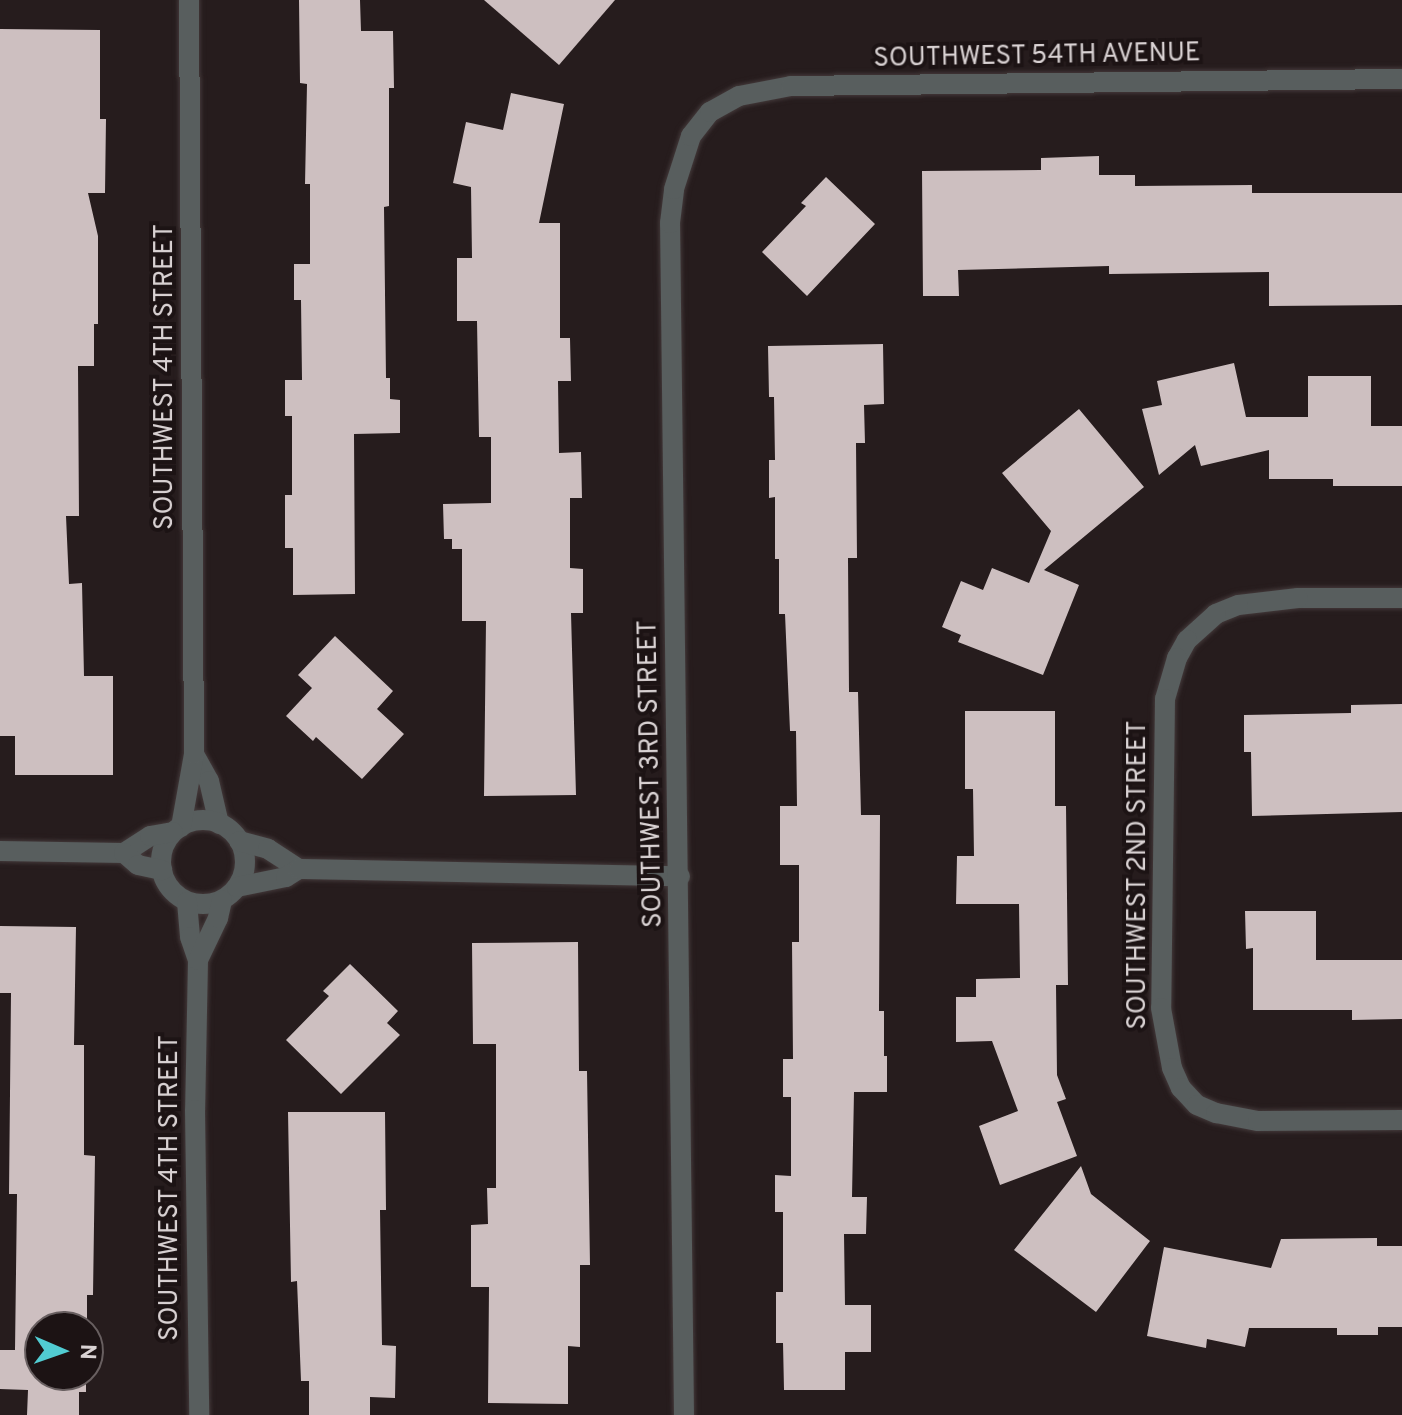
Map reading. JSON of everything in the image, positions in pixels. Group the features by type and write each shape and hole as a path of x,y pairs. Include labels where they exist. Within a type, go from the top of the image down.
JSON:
{"street":[{"name":"SOUTHWEST 4TH STREET","path":"162,870 165,843 177,830 194,754 189,0"},
{"name":"SOUTHWEST 54TH AVENUE","path":"691,136 710,112 739,96 791,86 1402,79"},
{"name":"SOUTHWEST 3RD STREET","path":"684,1415 670,223 680,162 691,136"},
{"name":"SOUTHWEST 2ND STREET","path":"1402,598 1282,599 1238,605 1216,614 1187,640 1173,669 1164,710 1161,1008 1172,1068 1181,1088 1197,1105 1216,1113 1258,1121 1402,1120"},
{"name":"SOUTHWEST 4TH STREET","path":"194,754 209,781 219,824"},
{"path":"0,851 124,853 150,836 177,830 198,820 219,824 239,841 268,849 299,869 680,876"},
{"name":"SOUTHWEST 4TH STREET","path":"198,960 245,861 239,841"},
{"path":"124,853 138,865 162,870 175,894 187,902 201,905 229,893 286,877 299,869"},
{"name":"SOUTHWEST 4TH STREET","path":"187,902 190,937 198,960 195,1110 199,1415"}],"building":[{"path":"299,0 360,0 361,31 393,31 394,88 389,88 389,206 384,207 386,378 390,378 390,399 400,400 400,433 354,434 355,594 293,595 293,548 285,548 285,495 292,495 292,416 285,416 285,380 302,380 301,300 294,300 294,264 310,264 310,184 305,184 307,84 300,83"},
{"path":"484,0 615,0 559,65"},
{"path":"0,29 100,30 100,119 106,119 105,193 88,193 98,236 98,324 94,324 94,366 78,366 79,516 66,516 69,584 82,583 84,676 113,676 113,775 15,775 15,736 0,736"},
{"path":"511,93 564,104 539,223 560,223 560,338 570,338 571,381 558,381 559,453 581,452 582,498 570,498 570,568 583,569 583,613 571,613 576,795 484,796 486,621 462,621 462,549 452,549 452,539 444,539 443,504 491,503 491,437 479,437 477,321 457,321 457,258 472,258 471,187 453,183 466,122 503,130"},
{"path":"1099,156 1099,175 1135,175 1135,186 1252,185 1252,193 1402,193 1402,305 1269,306 1269,272 1109,274 1109,266 958,270 959,296 923,296 922,171 1041,170 1041,158"},
{"path":"826,177 875,224 807,296 762,252 806,206 801,203"},
{"path":"883,344 884,404 864,405 865,443 856,443 857,558 848,558 849,692 858,692 861,815 880,815 879,1011 884,1011 887,1092 854,1092 852,1197 867,1197 866,1234 844,1234 845,1305 871,1305 871,1352 845,1352 845,1390 784,1390 783,1343 776,1343 776,1292 783,1292 783,1212 775,1212 775,1175 791,1176 791,1097 783,1097 783,1059 793,1059 792,942 799,942 799,865 780,865 780,806 797,806 796,731 790,731 785,614 779,614 775,497 769,498 769,460 775,460 774,397 769,397 768,346"},
{"path":"1234,363 1246,417 1308,417 1308,376 1371,376 1371,426 1402,426 1402,486 1333,486 1333,479 1269,479 1269,450 1201,466 1195,445 1159,475 1142,409 1162,405 1157,381"},
{"path":"1079,409 1144,487 1044,570 1079,585 1043,675 958,642 961,635 942,627 961,581 983,590 992,568 1029,583 1051,531 1002,473"},
{"path":"335,636 393,691 377,709 404,734 362,779 316,737 313,741 286,716 312,688 298,675"},
{"path":"1402,704 1402,812 1252,816 1251,752 1244,752 1244,715 1351,713 1351,705"},
{"path":"965,711 1055,711 1055,806 1066,806 1068,985 1056,985 1057,1075 1066,1099 1057,1102 1077,1156 1000,1185 979,1126 1018,1111 992,1041 956,1042 956,997 976,997 976,979 1020,978 1019,904 956,904 957,856 974,856 973,789 965,789"},
{"path":"1245,911 1316,911 1316,960 1402,960 1402,1019 1352,1020 1352,1010 1253,1010 1253,948 1246,949"},
{"path":"0,926 76,927 74,1045 84,1045 84,1155 95,1156 93,1295 87,1295 87,1311 24,1311 24,1390 0,1389 0,1350 15,1350 17,1194 9,1194 11,993 0,993"},
{"path":"578,942 579,1071 587,1071 590,1265 580,1265 580,1347 568,1346 568,1404 488,1403 489,1287 471,1287 471,1225 488,1224 487,1188 496,1188 496,1044 473,1044 472,943"},
{"path":"350,964 398,1011 387,1023 400,1035 341,1094 286,1040 329,996 323,991"},
{"path":"288,1112 385,1112 386,1210 380,1210 382,1345 396,1346 395,1398 370,1397 370,1415 309,1415 309,1381 301,1381 297,1281 291,1282"},
{"path":"1081,1166 1091,1194 1150,1241 1096,1312 1014,1250"},
{"path":"1377,1238 1377,1246 1402,1246 1402,1327 1378,1327 1378,1335 1337,1335 1337,1328 1249,1328 1245,1347 1207,1339 1206,1348 1147,1336 1164,1247 1271,1268 1281,1239"},
{"path":"28,1391 86,1391 79,1392 79,1415 27,1415"}]}
